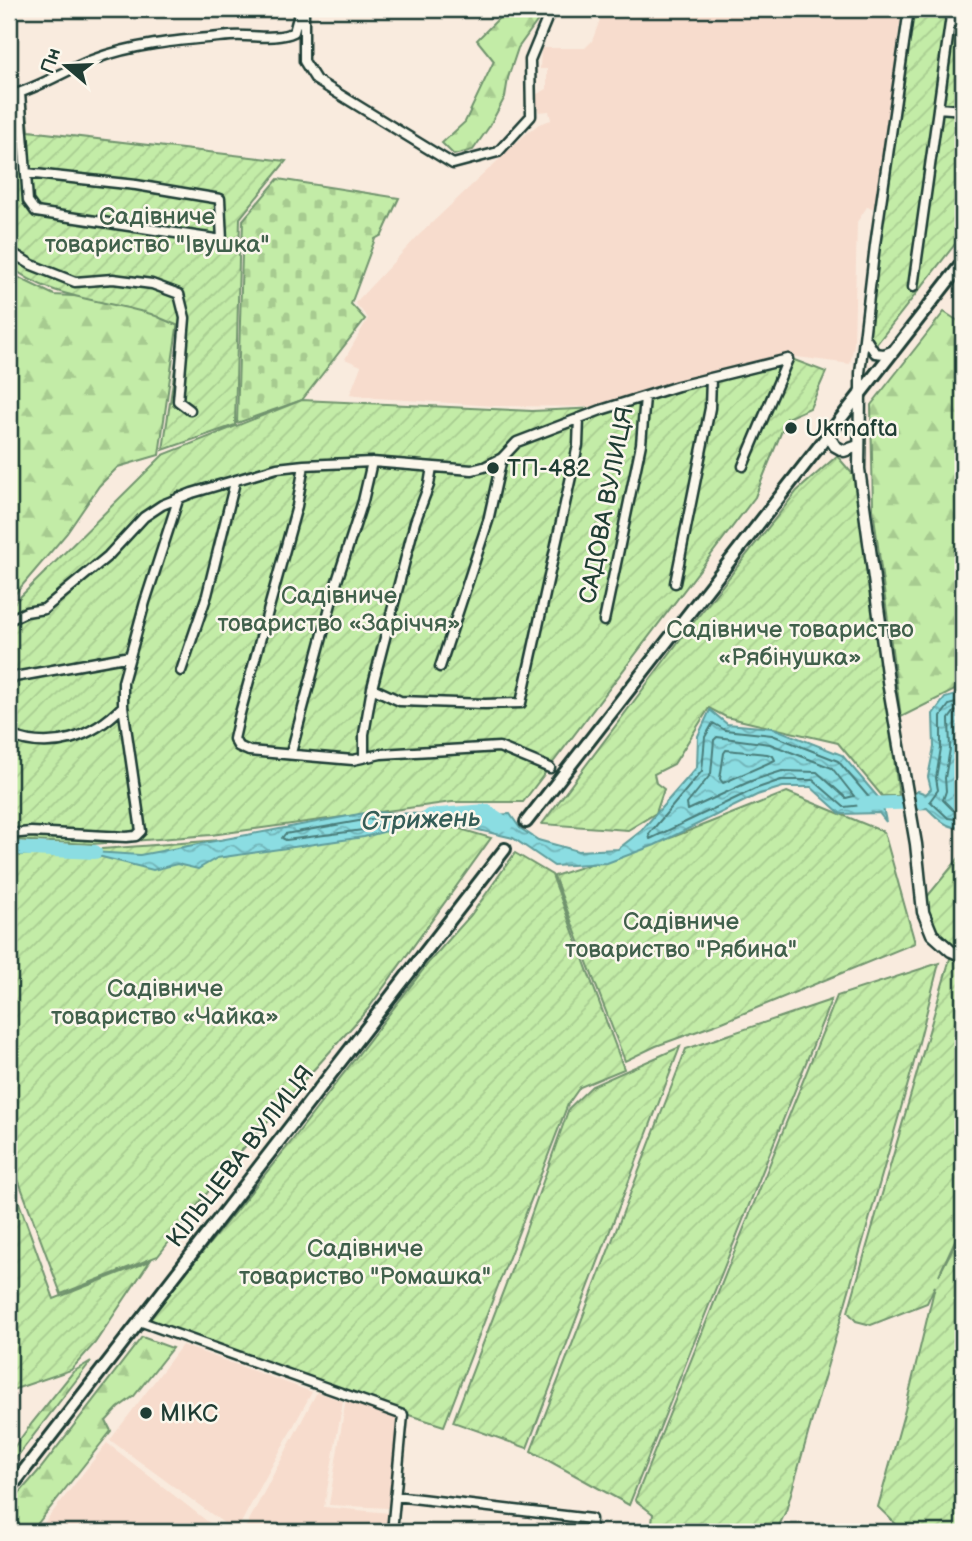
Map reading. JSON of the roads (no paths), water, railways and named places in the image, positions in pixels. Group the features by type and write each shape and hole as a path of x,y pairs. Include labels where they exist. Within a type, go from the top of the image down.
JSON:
{"main road":[{"path":"526,821 963,262"},
{"name":"КІЛЬЦЕВА ВУЛИЦЯ","path":"9,1490 505,849"}],"street":[{"path":"302,9 304,61 316,80 453,164 498,152 531,116 530,60 551,9"},
{"path":"9,96 93,59 137,46 240,35 286,36 293,32 302,9"},
{"path":"909,9 864,335 860,373 859,468 923,912 932,934 951,951 963,956"},
{"path":"913,287 952,9"},
{"path":"20,93 28,201 36,212 222,240 220,199 26,173"},
{"path":"938,108 963,110"},
{"path":"9,251 32,265 75,282 113,279 152,284 179,294 185,318 177,401 190,410"},
{"path":"864,335 872,351 879,354 893,351 898,345"},
{"path":"9,620 26,612 44,609 54,602 108,556 144,517 178,497 277,468 304,465 372,462 472,470 502,458 517,442 579,418 678,386 788,359 743,466"},
{"path":"675,583 710,408 711,378"},
{"name":"САДОВА ВУЛИЦЯ","path":"604,621 641,443 645,397"},
{"path":"372,688 400,701 521,703 574,467 579,418"},
{"path":"828,435 835,446 844,451 859,468"},
{"path":"844,451 858,446"},
{"path":"440,667 488,521 502,458"},
{"path":"291,753 372,462"},
{"path":"304,465 297,506 239,717 234,739 238,746 248,751 268,754 291,753 353,760 499,747 550,768"},
{"path":"364,757 365,726 372,688 432,467"},
{"path":"181,671 207,595 235,482"},
{"path":"9,834 31,832 126,837 136,836 141,831 123,706 123,682 178,497"},
{"path":"9,678 130,656"},
{"path":"9,735 22,740 67,742 110,720 123,706"},
{"path":"139,1321 402,1415 392,1532"},
{"path":"396,1496 591,1519 590,1532"}],"water":[{"path":"963,693 963,827 952,827 927,808 915,809 913,795 918,791 926,794 931,789 928,777 934,747 933,714 945,698"},
{"path":"710,710 727,724 773,728 842,755 882,802 886,822 879,813 841,814 811,787 783,787 757,795 655,845 607,863 554,866 513,838 457,825 406,826 364,837 217,858 198,869 177,864 153,870 78,851 140,855 370,812 471,816 510,814 520,828 538,840 578,851 618,849 641,831 697,767 698,736"}],"waterway":[{"name":"Стрижень","path":"864,804 921,802"},
{"name":"Стрижень","path":"429,816 486,811 506,824"},
{"name":"Стрижень","path":"9,848 95,852"}],"place":[{"name":"Ukrnafta","path":"791,428"},
{"name":"ТП-482","path":"493,468"},
{"name":"МІКС","path":"146,1413"}],"park label":[{"name":"Садівниче товариство \"Івушка\"","path":"157,230"},
{"name":"Садівниче товариство «Заріччя»","path":"339,609"},
{"name":"Садівниче товариство «Рябінушка»","path":"790,643"},
{"name":"Садівниче товариство \"Рябина\"","path":"681,935"},
{"name":"Садівниче товариство «Чайка»","path":"165,1002"},
{"name":"Садівниче товариство \"Ромашка\"","path":"365,1262"}]}
